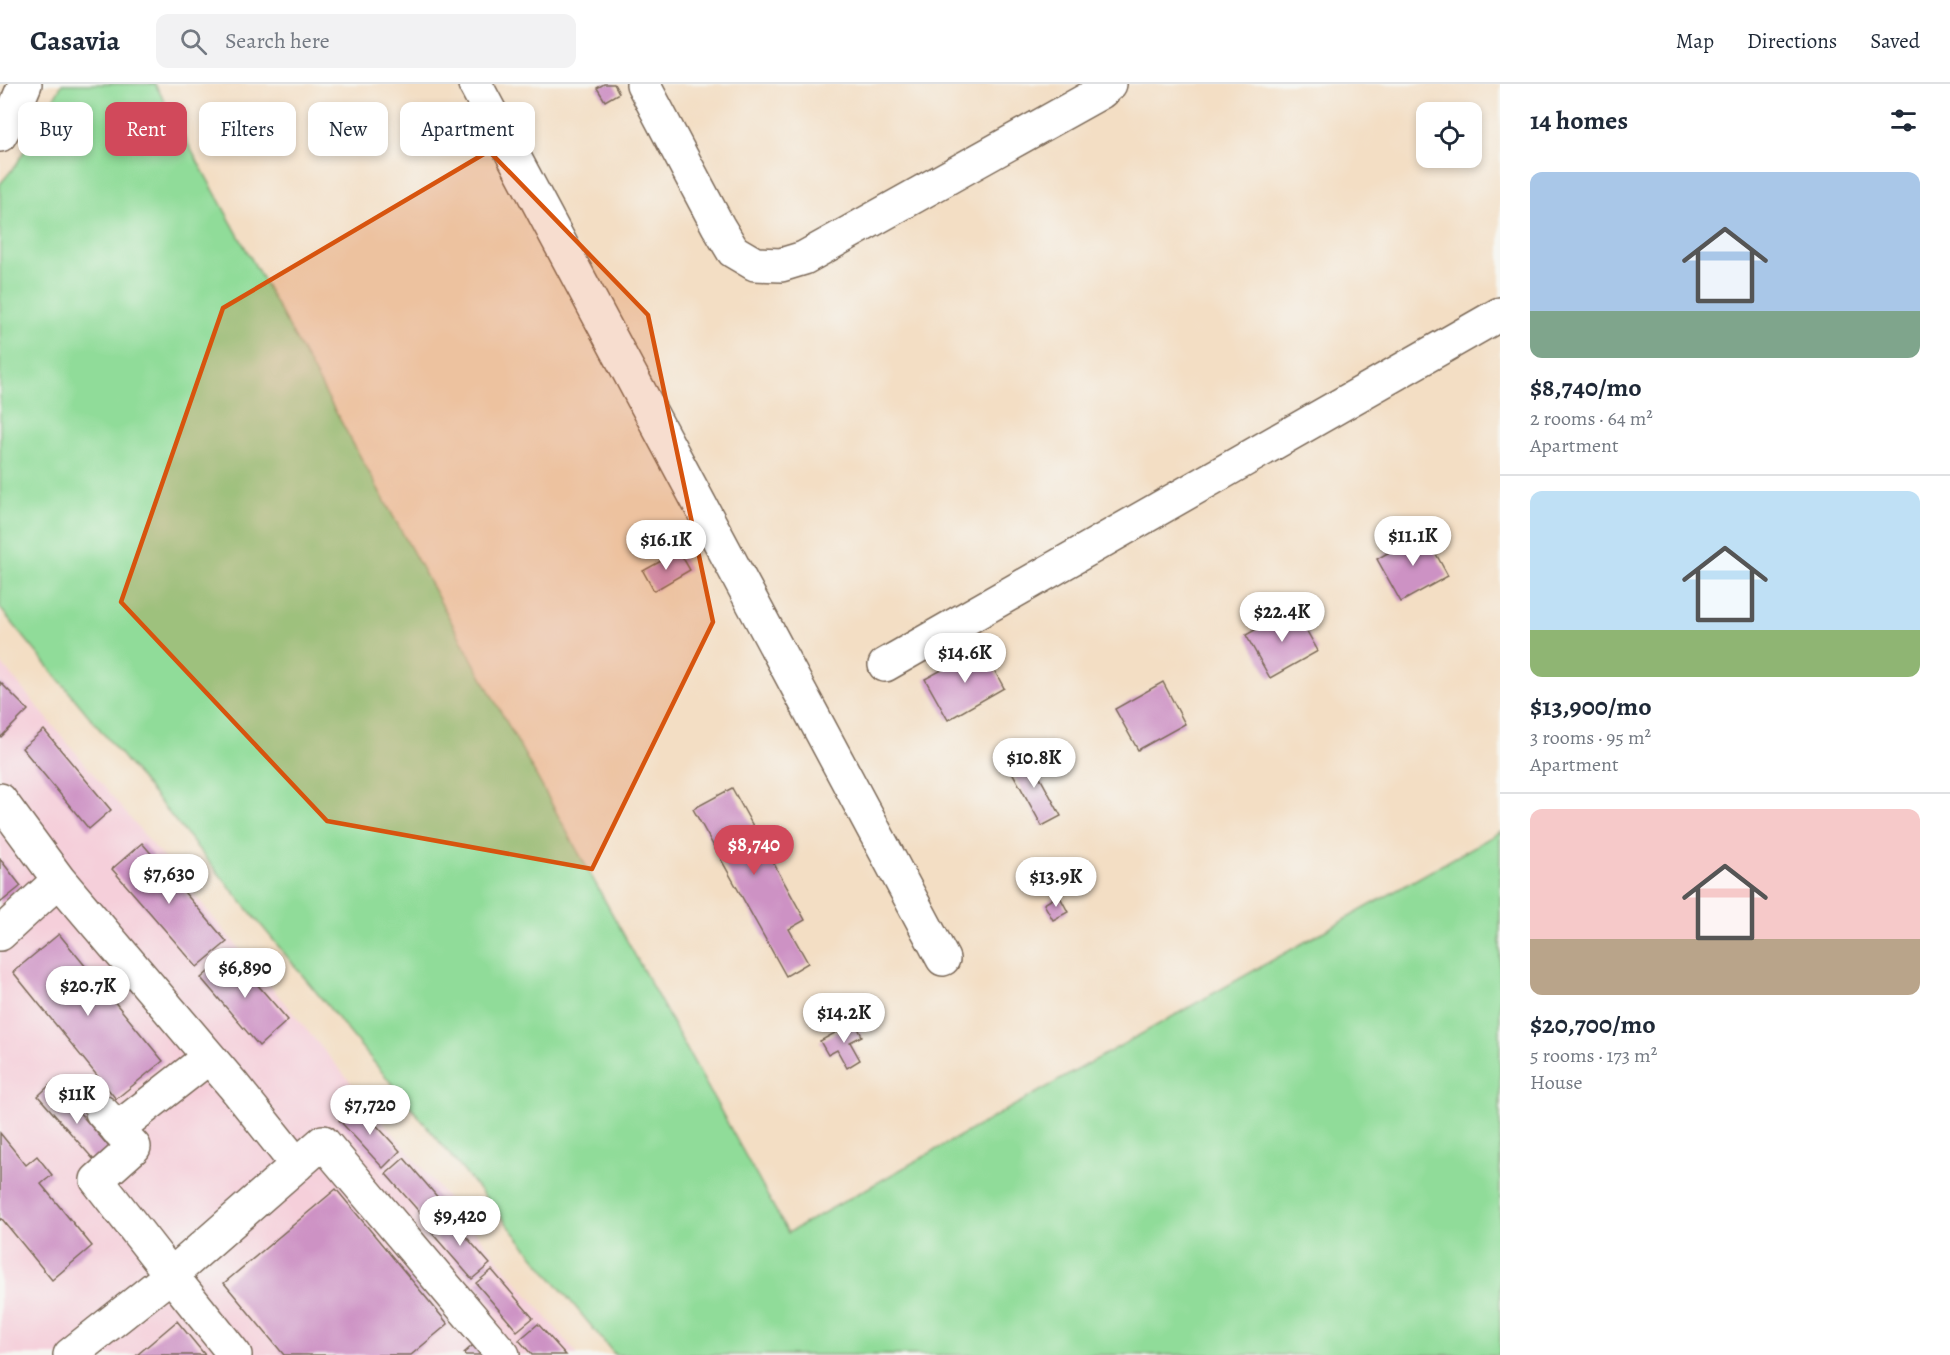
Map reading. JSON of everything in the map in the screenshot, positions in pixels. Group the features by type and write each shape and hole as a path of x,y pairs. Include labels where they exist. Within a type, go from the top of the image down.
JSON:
{"street":[{"path":"0,135 25,84"},
{"path":"475,84 943,959"},
{"path":"643,84 733,251 755,264 781,266 804,258 1091,98 1110,84"},
{"path":"885,665 1500,314"},
{"path":"0,800 59,880 297,1165"},
{"path":"9,918 59,880"},
{"path":"209,1057 109,1121 134,1147 97,1180 235,1355"},
{"path":"70,1355 171,1275 323,1142 503,1355"}],"highlighted area":[{"path":"489,151 648,315 713,622 592,869 327,821 121,602 223,308"}],"shaded area":[{"path":"0,662 578,1355 0,1355"}],"green space":[{"path":"62,84 155,84 165,102 105,102 105,156 187,156 187,142 788,1233 1500,832 1500,1355 615,1355 0,608 0,184 21,156 93,156 93,102 52,102"}],"building":[{"path":"604,84 614,84 619,93 605,101 597,88"},
{"path":"1424,532 1448,576 1401,602 1377,559"},
{"path":"679,551 690,570 654,591 643,571"},
{"path":"1294,608 1318,651 1270,678 1246,635"},
{"path":"982,648 1004,688 948,720 925,679"},
{"path":"0,682 28,710 1,737 0,736"},
{"path":"1163,682 1185,724 1138,750 1115,709"},
{"path":"44,730 111,810 89,829 22,748"},
{"path":"1026,752 1061,816 1042,826 1007,763"},
{"path":"732,788 805,920 789,929 808,963 786,976 693,809"},
{"path":"142,843 227,942 197,967 112,869"},
{"path":"0,859 21,886 0,903"},
{"path":"1059,895 1068,912 1053,920 1044,904"},
{"path":"59,934 163,1061 116,1099 13,972"},
{"path":"230,953 288,1020 259,1046 201,978"},
{"path":"855,1022 862,1036 850,1042 860,1060 847,1068 837,1050 828,1055 820,1041"},
{"path":"53,1082 116,1155 101,1168 38,1096"},
{"path":"356,1103 400,1151 383,1168 339,1120"},
{"path":"0,1133 26,1165 37,1156 52,1175 41,1184 92,1246 52,1280 2,1219 0,1220"},
{"path":"404,1158 446,1207 429,1223 386,1174"},
{"path":"336,1189 448,1324 411,1355 284,1355 224,1283"},
{"path":"447,1215 490,1264 472,1279 430,1231"},
{"path":"492,1270 533,1318 517,1331 476,1283"},
{"path":"177,1321 205,1355 137,1355"},
{"path":"538,1324 566,1355 532,1355 519,1340"},
{"path":"479,1340 492,1355 465,1355 464,1353"}]}
